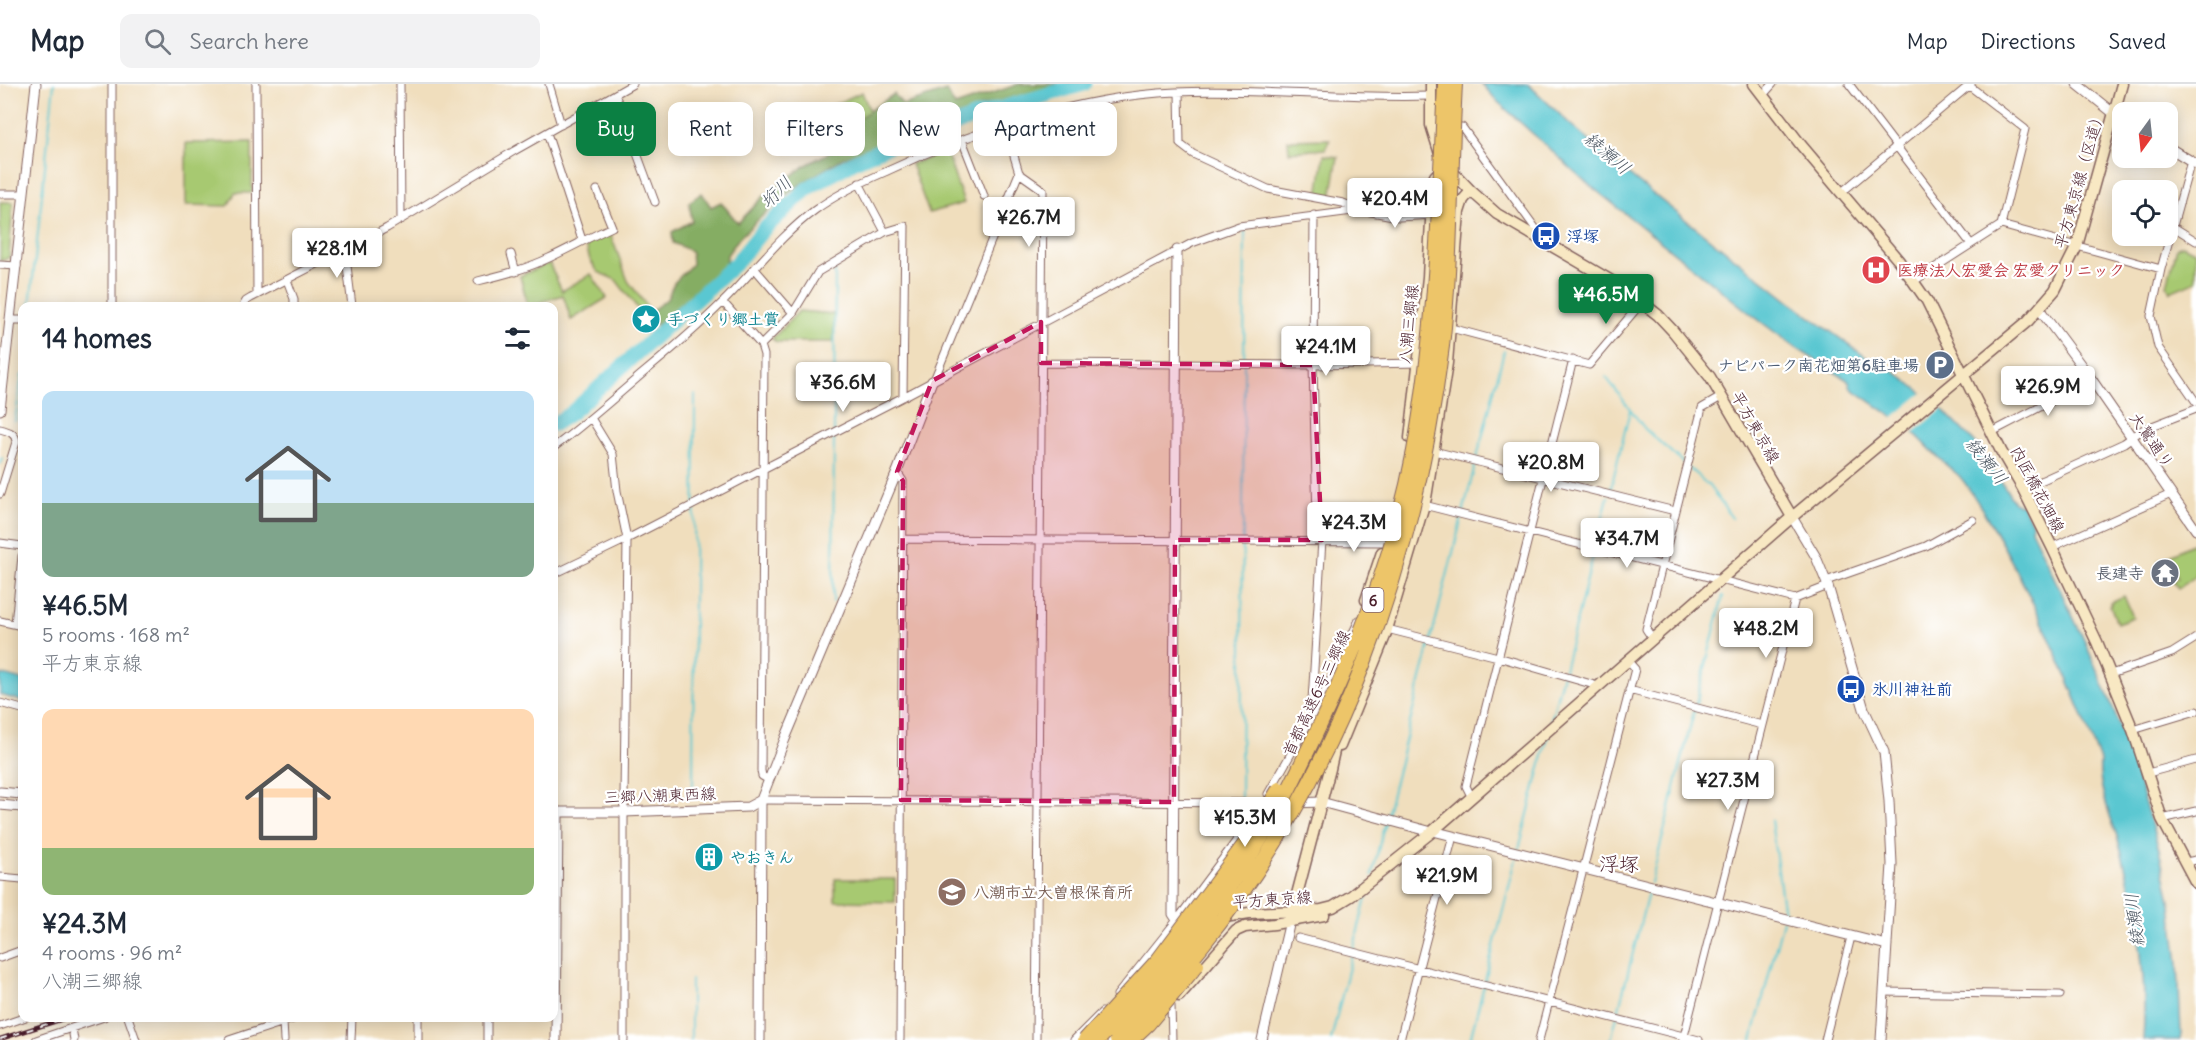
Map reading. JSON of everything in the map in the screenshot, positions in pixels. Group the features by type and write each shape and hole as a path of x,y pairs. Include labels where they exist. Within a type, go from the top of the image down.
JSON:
{"highway":[{"name":"首都高速6号三郷線","path":"1100,1035 1164,969 1244,864 1286,795 1349,666 1364,627 1396,528 1420,416 1429,351 1437,256 1445,84"},
{"name":"首都高速6号三郷線","path":"1117,1040 1176,977 1231,907 1280,834 1323,756 1375,634 1400,560 1425,455 1442,344 1449,243 1455,84"},
{"path":"1085,1040 1158,960 1250,837 1308,740 1332,688 1349,666"},
{"path":"1131,1040 1148,1024 1180,986 1269,866 1292,828 1323,756"}],"main road":[{"name":"内匠橋花畑線","path":"1754,84 1801,145 1914,281 1927,301 2052,547 2111,674 2133,730 2162,819 2191,861 2196,883"},
{"name":"平方東京線（区道）","path":"2120,102 2122,84"},
{"name":"平方東京線","path":"1430,90 1431,125 1438,151 1446,165 1470,191 1497,214 1622,287 1673,331 1696,357 1792,517"},
{"name":"平方東京線（区道）","path":"2040,310 2061,280 2077,246 2112,135"},
{"name":"八潮三郷線","path":"1292,916 1330,769 1360,618 1385,542 1409,446 1420,363 1434,179 1446,165"},
{"path":"1446,165 1456,254"},
{"name":"八潮三郷線","path":"1330,769 1387,628 1424,505 1434,452 1451,328 1460,206 1470,191"},
{"path":"1428,277 1455,280"},
{"name":"平方東京線","path":"1138,1040 1171,1006 1236,931 1292,916 1335,912 1353,903 1386,870 1792,517 2040,310"},
{"name":"平方東京線","path":"1090,1040 1100,1035 1188,932 1209,920 1249,913 1292,916"}],"street":[{"path":"0,410 36,84"},
{"path":"112,84 112,302"},
{"path":"256,84 257,295"},
{"path":"400,84 401,220"},
{"path":"549,84 561,125"},
{"path":"245,302 401,220 633,84"},
{"path":"1762,95 1773,84"},
{"path":"1849,84 1971,244"},
{"path":"2077,84 2112,111"},
{"path":"1842,192 1969,85 2025,129 2001,225 1914,281"},
{"path":"1090,102 1124,96 1179,92 1235,91 1375,97 1430,90"},
{"path":"1179,92 1180,144 1193,154 1268,189 1399,217 1432,215"},
{"path":"615,94 655,202"},
{"path":"1431,125 1462,127 1536,229 1534,236"},
{"path":"547,133 582,240"},
{"path":"558,444 671,350 723,302 812,212 859,183 973,136"},
{"path":"962,140 984,196"},
{"path":"2178,153 2194,162 2178,209"},
{"path":"1014,156 1019,172 1043,190 1036,1040"},
{"path":"760,1040 761,800 1019,172"},
{"path":"859,183 885,232"},
{"path":"478,281 516,272 612,228 597,190"},
{"path":"0,194 24,194"},
{"path":"558,572 903,397 1177,250 1239,226 1360,210"},
{"path":"1314,215 1313,365 1317,519 1322,540 1312,701 1317,708"},
{"path":"2001,225 2161,269"},
{"path":"761,345 793,313 818,272 885,232 905,226 903,397"},
{"path":"2178,230 2196,241"},
{"path":"2167,246 2151,316 2155,337 2166,360 2196,402"},
{"path":"345,250 352,302"},
{"path":"1177,250 1173,914 1177,920"},
{"path":"511,254 516,272"},
{"path":"0,266 17,266"},
{"path":"755,269 793,313"},
{"path":"287,280 294,302"},
{"path":"723,302 761,345 764,355 761,771 762,776 769,780"},
{"path":"1451,328 1589,365 1642,302"},
{"name":"大鷲通り","path":"2040,310 2092,380 2196,530"},
{"path":"11,320 18,320"},
{"path":"1471,796 1466,786 1573,360"},
{"path":"1041,363 1313,365 1420,363"},
{"path":"1992,432 2092,380"},
{"path":"1652,638 1646,629 1702,408 1721,397"},
{"path":"2023,489 2124,443 2142,430 2196,409"},
{"path":"591,418 613,454 617,491 627,539 624,1040"},
{"path":"0,429 12,433 18,431"},
{"path":"0,494 16,442 12,433"},
{"path":"1409,446 1675,511"},
{"path":"897,472 903,481 900,1040"},
{"path":"2052,547 2171,494"},
{"path":"1424,505 1794,599 1827,583 1926,546 1973,520"},
{"path":"1792,517 1816,557 1827,583 1864,709 1880,741 1886,765 1892,864 1881,1040"},
{"path":"903,538 1385,542"},
{"path":"0,543 18,545"},
{"path":"1683,1038 1794,599"},
{"path":"1074,1040 1121,991 1248,826 1317,708 1360,618"},
{"path":"0,621 18,625"},
{"path":"1387,628 1598,686"},
{"path":"2111,674 2172,653 2196,638"},
{"path":"1539,1040 1635,669 1627,660"},
{"path":"1629,690 1762,725"},
{"path":"0,703 18,708"},
{"path":"2133,730 2196,711"},
{"path":"2148,773 2196,760"},
{"path":"0,792 18,794"},
{"path":"761,800 1321,802 1887,945"},
{"name":"三郷八潮東西線","path":"558,813 748,807 761,800"},
{"path":"0,805 18,807"},
{"path":"2162,819 2196,812"},
{"path":"1400,1040 1453,836"},
{"path":"0,877 18,879"},
{"path":"1263,1040 1292,916"},
{"path":"1825,1040 1851,937"},
{"path":"1298,938 1683,1038 1699,1040"},
{"path":"0,958 18,951"},
{"path":"1884,992 2060,995"},
{"path":"1171,1006 1172,1040"},
{"path":"0,1026 18,1020"},
{"path":"36,1040 89,1022"},
{"path":"130,1022 136,1040"},
{"path":"229,1040 283,1022 284,1040"},
{"path":"351,1040 352,1022"},
{"path":"418,1022 418,1040"},
{"path":"487,1022 487,1040"},
{"path":"556,1022 556,1040"},
{"path":"1092,1022 1100,1035"},
{"path":"72,1028 74,1040"}],"highlighted area":[{"path":"1041,322 1041,363 1313,365 1322,540 1175,540 1174,802 901,800 903,481 897,472 932,381"}],"green space":[{"path":"1019,84 1071,84 1003,102 973,102 973,112 961,118 961,104"},
{"path":"946,91 953,102 912,102"},
{"path":"862,92 877,130 877,136 865,141 865,102 840,102"},
{"path":"894,94 901,102 882,102"},
{"path":"877,106 877,147 865,151 865,114"},
{"path":"1330,139 1325,149 1289,152 1288,140"},
{"path":"252,142 252,193 235,193 228,206 186,205 186,143"},
{"path":"1324,155 1338,157 1331,198 1318,196"},
{"path":"823,156 849,156 793,189 773,206 739,238 727,255 726,264 656,326 651,311 667,299 674,283 692,264 691,251 673,243 672,232 692,221 689,202 702,193 711,207 721,202 738,223 764,196 806,165"},
{"path":"934,156 947,156 964,203 929,213 911,164"},
{"path":"0,202 13,202 9,258 0,261"},
{"path":"608,232 628,281 649,309 642,314 616,280 598,272 590,260 587,241"},
{"path":"2183,245 2196,252 2196,281 2170,292 2167,285 2177,247"},
{"path":"549,263 562,291 591,274 607,298 571,320 563,295 541,302 527,302 520,276"},
{"path":"799,311 834,314 834,342 777,342 772,339"},
{"path":"2192,544 2196,549 2196,576 2178,588 2172,580 2178,578 2171,562 2160,566 2158,561"},
{"path":"2124,596 2133,617 2117,623 2110,605 2111,602"},
{"path":"835,879 895,879 895,902 835,901"}],"water":[{"path":"1482,84 1528,84 1634,179 1790,302 1877,365 1885,364 1939,406 1980,448 1978,450 2013,501 2018,505 2022,504 2032,523 2031,529 2085,642 2111,703 2159,849 2171,905 2178,964 2180,1040 2143,1040 2143,969 2137,922 2122,854 2101,784 2100,761 2077,701 2037,612 2008,554 1975,498 1956,473 1914,433 1851,388 1849,381 1796,348 1752,315 1587,183 1498,102"},
{"path":"0,674 18,679 18,700 0,695"}],"pier":[{"path":"1925,391 1945,407 1911,435 1891,419"}],"waterway":[{"path":"30,302 54,84"},
{"name":"垳川","path":"558,421 571,413 737,262 763,230 808,188 855,161 895,143 941,131 978,115 1084,84"},
{"path":"1241,798 1245,230"},
{"path":"833,602 835,264"},
{"path":"1386,817 1504,351"},
{"path":"1606,377 1645,429 1709,486 1732,518"},
{"path":"693,796 695,395"},
{"path":"15,421 18,401"},
{"path":"1610,492 1630,410"},
{"path":"0,464 2,458"},
{"path":"1551,721 1608,497"},
{"path":"1651,883 1723,596"},
{"path":"1519,849 1548,736"},
{"path":"1771,820 1784,915"},
{"path":"1372,875 1385,822"},
{"path":"1470,1040 1517,855"},
{"path":"1331,1040 1369,886"},
{"path":"1611,1040 1649,889"},
{"path":"1752,1040 1783,920"},
{"path":"691,980 691,1040"}],"railway":[{"path":"0,1039 53,1022"}],"place":[{"name":"浮塚","path":"1546,236"},
{"name":"医療法人宏愛会 宏愛クリニック","path":"1876,270"},
{"name":"手づくり郷土賞","path":"646,319"},
{"name":"ナビパーク南花畑第6駐車場","path":"1940,365"},
{"name":"長建寺","path":"2165,573"},
{"name":"氷川神社前","path":"1851,689"},
{"name":"やおきん","path":"709,857"},
{"name":"八潮市立大曽根保育所","path":"952,892"}],"district":[{"name":"浮塚","path":"1619,863"}],"water label":[{"name":"綾瀬川","path":"1608,153"},
{"name":"綾瀬川","path":"1987,461"},
{"name":"綾瀬川","path":"2134,920"}]}
